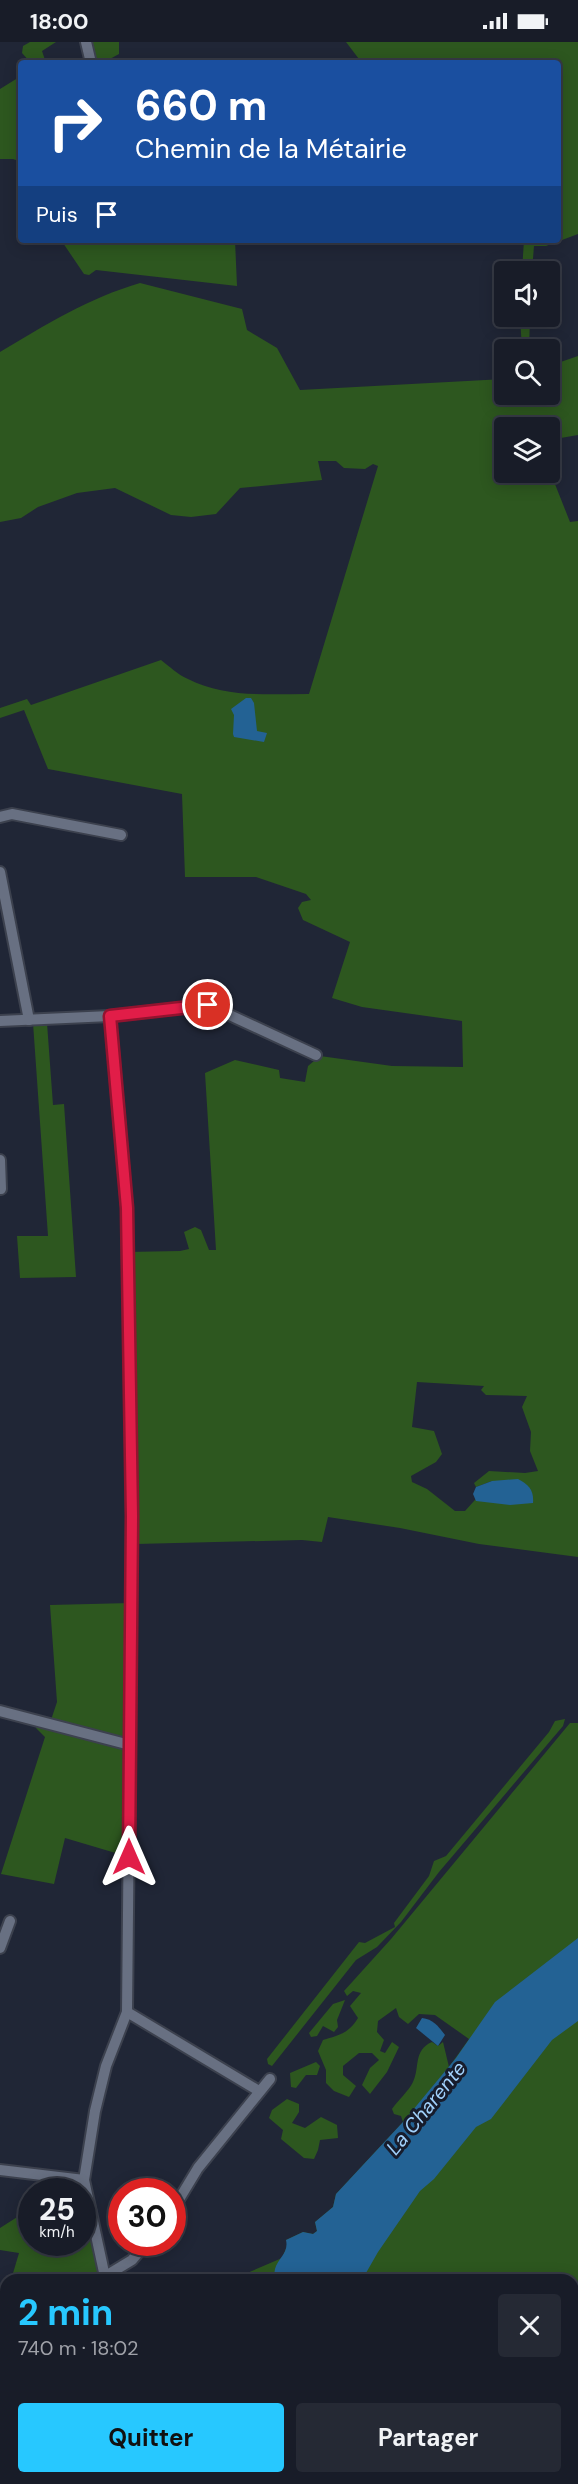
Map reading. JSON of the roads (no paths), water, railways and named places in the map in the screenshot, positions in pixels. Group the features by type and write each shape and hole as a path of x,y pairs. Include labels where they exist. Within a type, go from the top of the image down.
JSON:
{"street":[{"path":"86,42 90,60"},
{"path":"0,818 12,814 121,835"},
{"path":"0,872 29,1020"},
{"path":"0,1021 110,1016 208,1005 316,1055"},
{"path":"84,2178 95,2112 106,2066 127,2012 132,1516 127,1208 110,1016"},
{"path":"0,1160 1,1189"},
{"path":"0,1711 130,1745"},
{"path":"0,1948 10,1921"},
{"path":"127,2012 259,2091"},
{"path":"186,2188 198,2169 270,2079"},
{"path":"0,2170 67,2178"},
{"path":"96,2246 101,2274"},
{"path":"110,2274 135,2256"}],"water":[{"path":"246,698 251,698 254,703 257,731 267,733 264,742 234,737 234,715 231,709"},
{"path":"518,1479 530,1488 533,1503 510,1505 476,1501 473,1494 476,1487 492,1481"},
{"name":"La Charente","path":"578,1938 578,2021 552,2040 491,2119 476,2127 434,2179 420,2191 365,2274 275,2274 276,2265 285,2252 286,2240 303,2232 313,2234 317,2231 315,2222 333,2207 336,2194 403,2122 456,2058 495,2002"},
{"path":"422,2018 433,2022 445,2035 438,2046 416,2028"}]}
